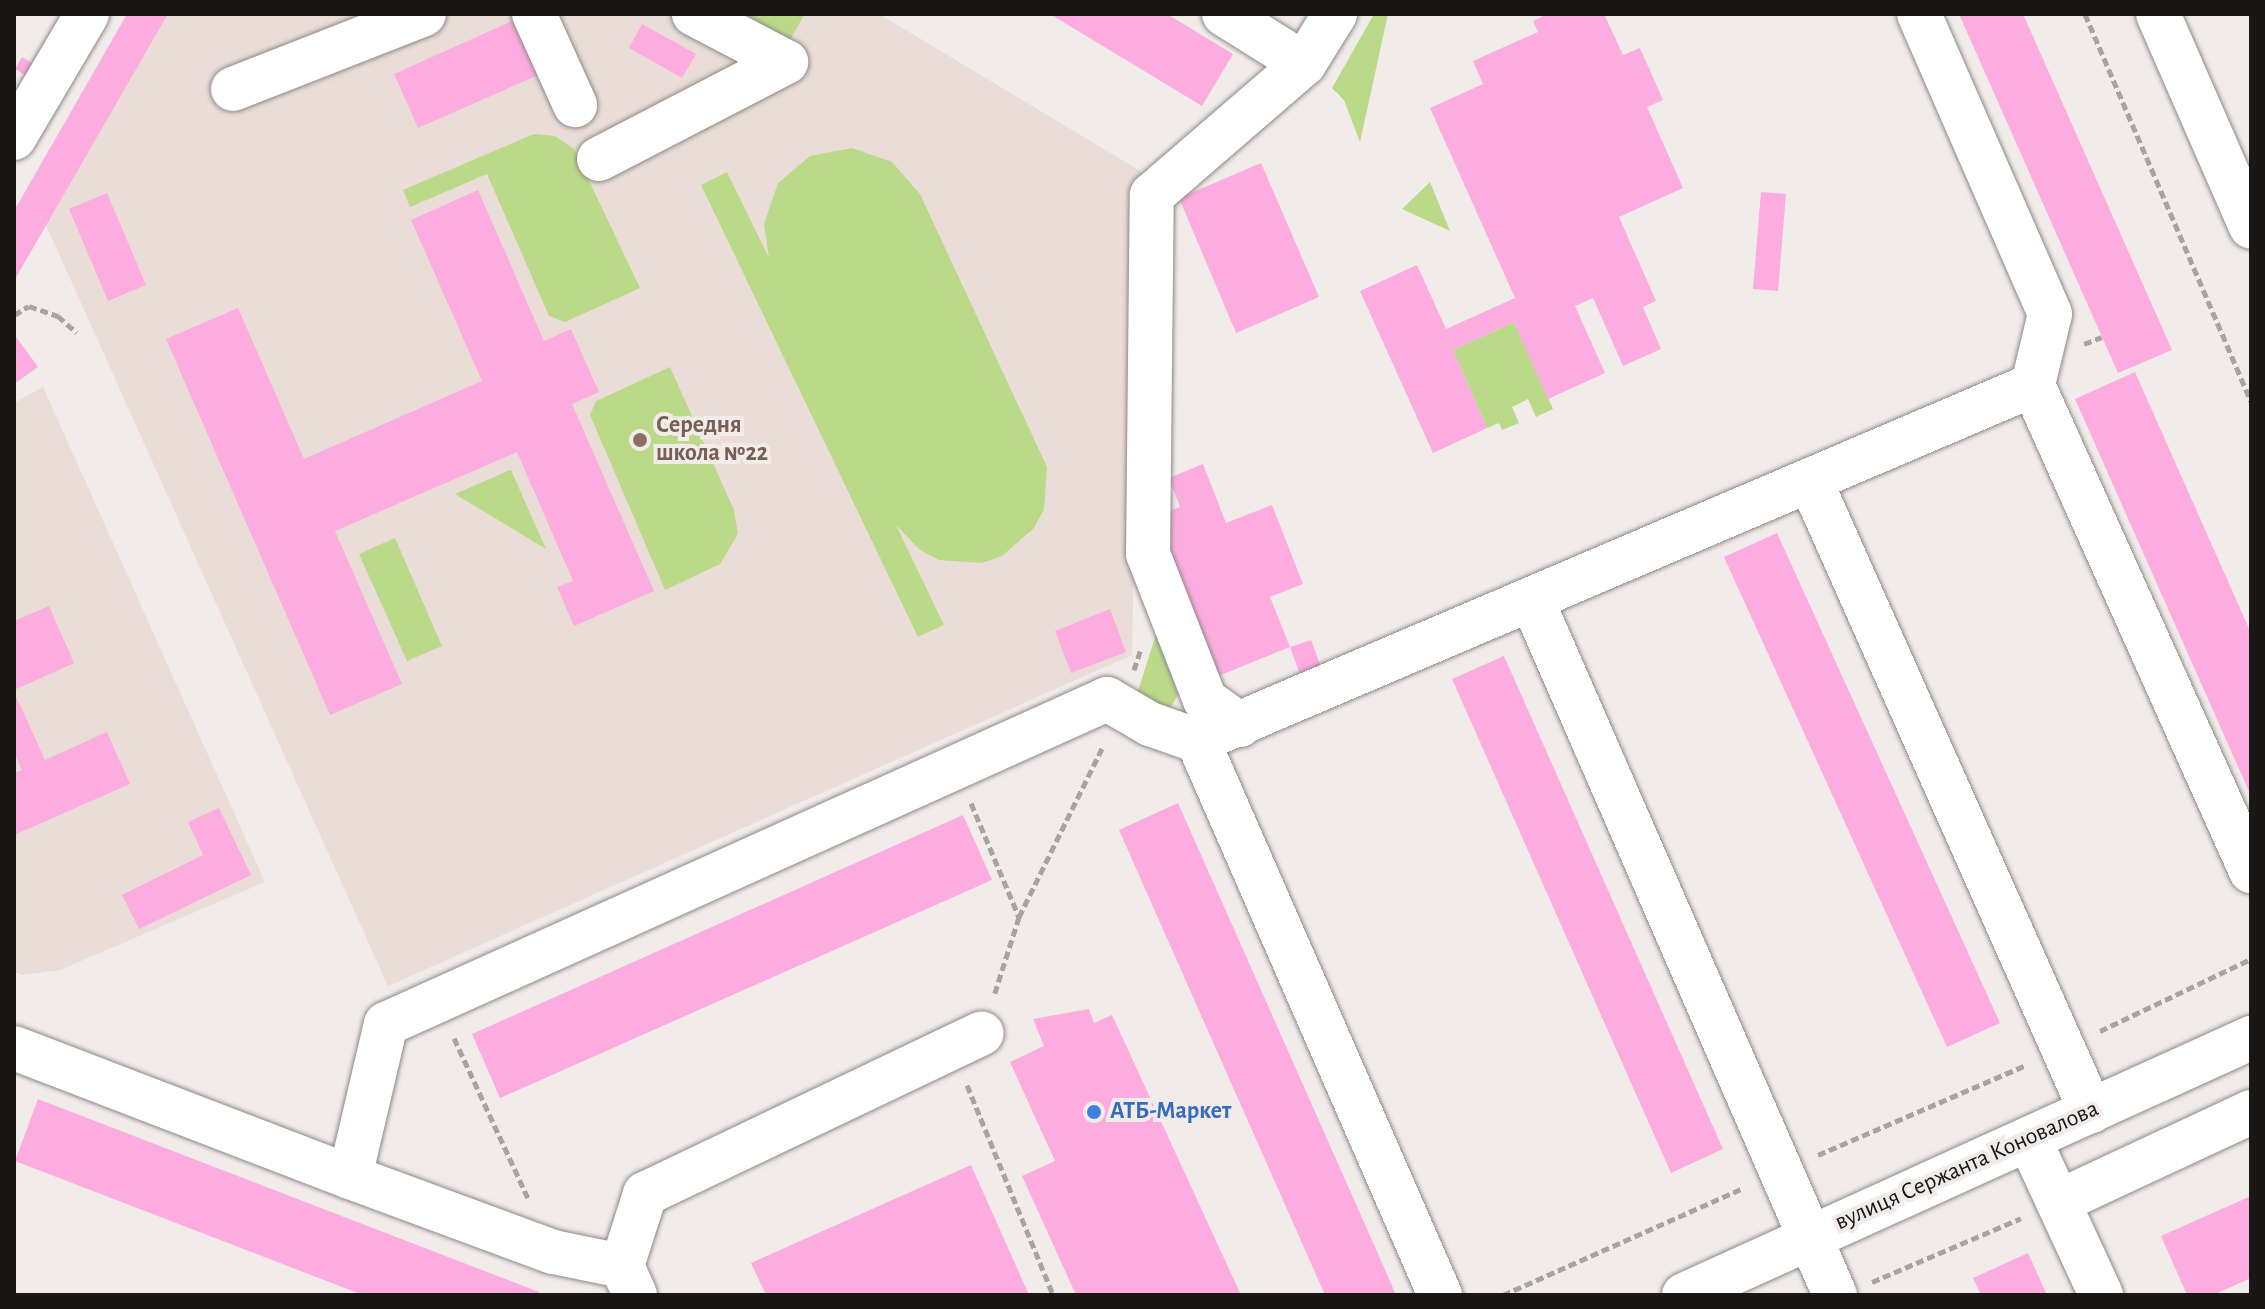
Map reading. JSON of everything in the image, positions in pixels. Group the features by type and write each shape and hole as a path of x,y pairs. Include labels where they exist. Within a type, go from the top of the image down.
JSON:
{"street":[{"path":"14,138 87,14"},
{"path":"233,89 424,14"},
{"path":"534,14 575,105"},
{"path":"599,159 786,62 694,14"},
{"path":"1224,14 1304,64"},
{"path":"1240,725 1205,700 1148,554 1152,195 1304,64 1335,14"},
{"path":"1919,14 2050,314 2033,385 2251,871"},
{"path":"2158,14 2251,227"},
{"path":"1198,741 2033,385"},
{"path":"1810,480 2091,1111"},
{"path":"1532,600 1780,1172 1810,1238 1846,1292"},
{"path":"350,1177 386,1024 1107,699 1198,741 1440,1295"},
{"path":"14,1048 628,1281 645,1194 982,1033"},
{"name":"вулиця Сержанта Коновалова","path":"1684,1295 2251,1038"},
{"path":"2058,1202 2251,1112"},
{"path":"2029,1139 2101,1295"}],"path":[{"path":"2085,14 2251,401"},
{"path":"14,315 29,306 58,316 77,333"},
{"path":"1019,917 1122,708"},
{"path":"1503,1295 2063,1049 2251,959"},
{"path":"437,1001 553,1252"},
{"path":"1846,1292 2058,1202"}],"shaded area":[{"name":"Середня школа №22","path":"168,14 879,14 1142,172 1132,655 388,986 46,225"},
{"path":"43,387 265,882 60,970 23,975 14,972 14,403"}],"green space":[{"path":"745,14 802,14 804,15 790,40"},
{"path":"1374,14 1388,14 1360,142 1344,100 1332,88"},
{"path":"534,134 555,136 574,149 640,288 565,322 549,316 487,174 410,207 403,190"},
{"path":"852,148 892,162 920,194 1047,467 1044,509 1034,528 1002,556 982,563 939,560 920,550 896,525 944,625 918,637 701,185 727,172 769,258 764,224 778,183 810,156"},
{"path":"1430,182 1450,231 1402,209"},
{"path":"1514,322 1553,409 1536,417 1528,399 1512,407 1519,423 1502,430 1499,423 1487,428 1453,350"},
{"path":"670,367 734,510 738,534 720,564 665,590 590,415 596,401"},
{"path":"511,470 546,549 455,494"},
{"path":"395,538 442,646 407,661 359,554"},
{"path":"1158,628 1183,687 1169,710 1139,699 1138,691"}],"building":[{"path":"127,14 168,14 14,281 14,211"},
{"path":"1050,14 1167,14 1233,54 1202,106"},
{"path":"1548,14 1604,14 1623,55 1640,48 1663,100 1647,107 1683,188 1619,217 1656,301 1643,307 1661,349 1623,366 1593,298 1575,306 1605,373 1548,399 1514,322 1453,350 1487,428 1433,453 1360,291 1417,265 1446,329 1515,298 1430,108 1483,84 1473,61 1538,32 1533,21"},
{"path":"1959,14 2023,14 2172,350 2118,373"},
{"path":"521,17 545,72 418,128 394,74"},
{"path":"642,24 696,54 682,78 629,48"},
{"path":"22,57 40,68 33,80 15,69"},
{"path":"1261,163 1319,297 1236,333 1179,198"},
{"path":"478,190 544,341 571,329 599,392 572,404 654,591 574,626 557,587 573,581 517,452 335,531 402,684 330,715 166,339 238,308 304,459 482,381 411,220"},
{"path":"1761,192 1786,194 1778,291 1753,289"},
{"path":"107,193 146,285 108,301 69,209"},
{"path":"14,334 38,367 14,384"},
{"path":"2135,372 2251,633 2251,796 2075,399"},
{"path":"1203,464 1226,523 1272,505 1303,584 1270,597 1290,647 1211,679 1160,549 1172,544 1160,515 1180,507 1169,478"},
{"path":"1777,533 2000,1023 1947,1047 1724,557"},
{"path":"49,606 74,663 14,690 14,621"},
{"path":"1110,609 1126,652 1071,673 1055,631"},
{"path":"1311,640 1324,675 1303,683 1290,647"},
{"path":"1504,656 1723,1149 1671,1173 1452,679"},
{"path":"14,692 45,760 107,732 130,784 14,835 14,773 22,770 14,752"},
{"path":"1178,803 1396,1295 1325,1295 1119,830"},
{"path":"219,808 251,875 139,929 122,895 203,855 188,822"},
{"path":"963,815 992,880 500,1098 472,1034"},
{"name":"АТБ-Маркет","path":"1089,1009 1094,1023 1112,1015 1241,1295 1076,1295 1022,1176 1055,1161 1010,1062 1044,1046 1033,1019"},
{"path":"38,1099 539,1292 538,1295 363,1295 15,1161"},
{"path":"971,1165 1029,1295 766,1295 751,1263"},
{"path":"2251,1196 2251,1278 2213,1295 2187,1295 2161,1236"},
{"path":"2028,1253 2047,1295 1981,1295 1973,1278"}],"place":[{"name":"Середня школа №22","path":"640,440"},
{"name":"АТБ-Маркет","path":"1094,1112"}]}
